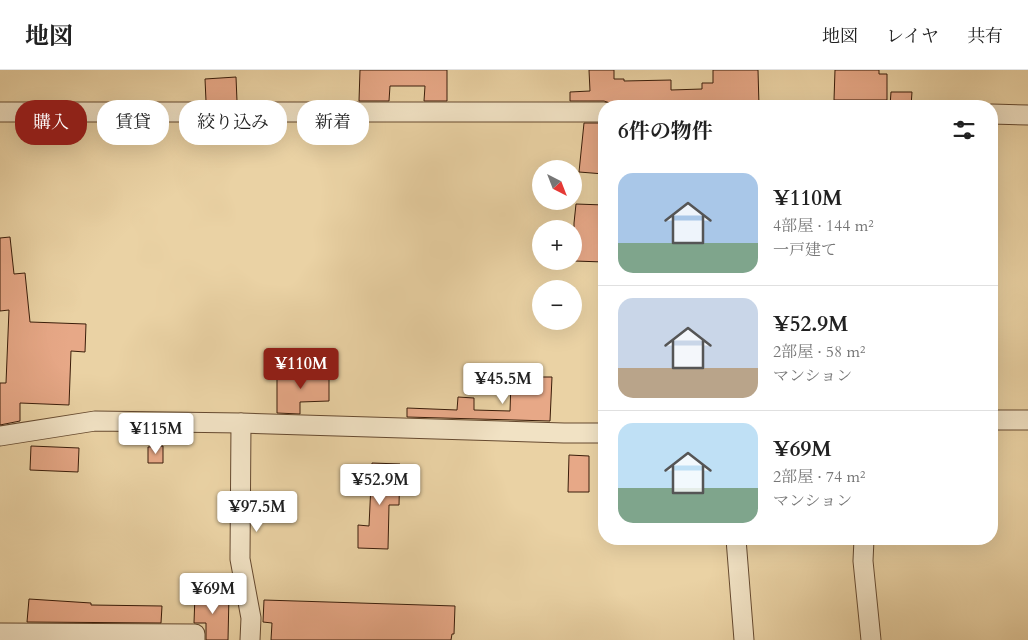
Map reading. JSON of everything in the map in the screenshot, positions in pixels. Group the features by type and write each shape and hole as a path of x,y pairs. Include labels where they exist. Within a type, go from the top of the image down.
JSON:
{"street":[{"path":"0,112 598,112"},
{"path":"998,114 1028,115"},
{"path":"998,420 1028,420"},
{"path":"0,436 95,421 598,433"},
{"path":"241,423 240,559 251,618 250,640"},
{"path":"736,545 744,640"},
{"path":"864,545 863,561 871,640"},
{"path":"0,633 195,634 195,640"}],"building":[{"path":"360,70 447,70 447,101 424,101 425,86 390,86 389,101 359,100"},
{"path":"589,70 614,70 614,79 624,79 624,81 671,80 671,90 702,89 702,83 713,83 713,70 758,70 759,100 570,101 570,92 590,91"},
{"path":"835,70 879,70 879,74 887,74 887,100 834,100"},
{"path":"236,77 237,100 206,100 205,79"},
{"path":"891,92 912,92 911,100 890,100"},
{"path":"584,123 598,123 598,174 582,172 582,160 580,160"},
{"path":"582,204 598,205 598,262 582,261 582,220 574,220 575,210 582,210"},
{"path":"10,237 14,274 25,273 30,322 86,324 85,352 71,351 69,405 20,403 20,421 0,425 0,383 6,383 9,310 0,311 0,238"},
{"path":"329,371 329,401 300,402 300,414 277,413 277,372"},
{"path":"532,377 552,377 550,421 407,417 407,408 457,410 458,397 474,398 474,410 510,411 511,382 532,382"},
{"path":"31,446 79,448 78,472 30,470"},
{"path":"163,446 163,463 148,463 148,447"},
{"path":"569,455 589,456 589,492 568,492"},
{"path":"372,463 400,464 399,505 389,505 388,549 358,548 358,525 369,526"},
{"path":"195,594 229,594 228,640 206,640 206,623 194,623"},
{"path":"29,599 91,603 91,605 162,606 161,623 27,622"},
{"path":"264,600 455,606 454,634 452,634 451,640 271,640 272,623 263,622"}]}
